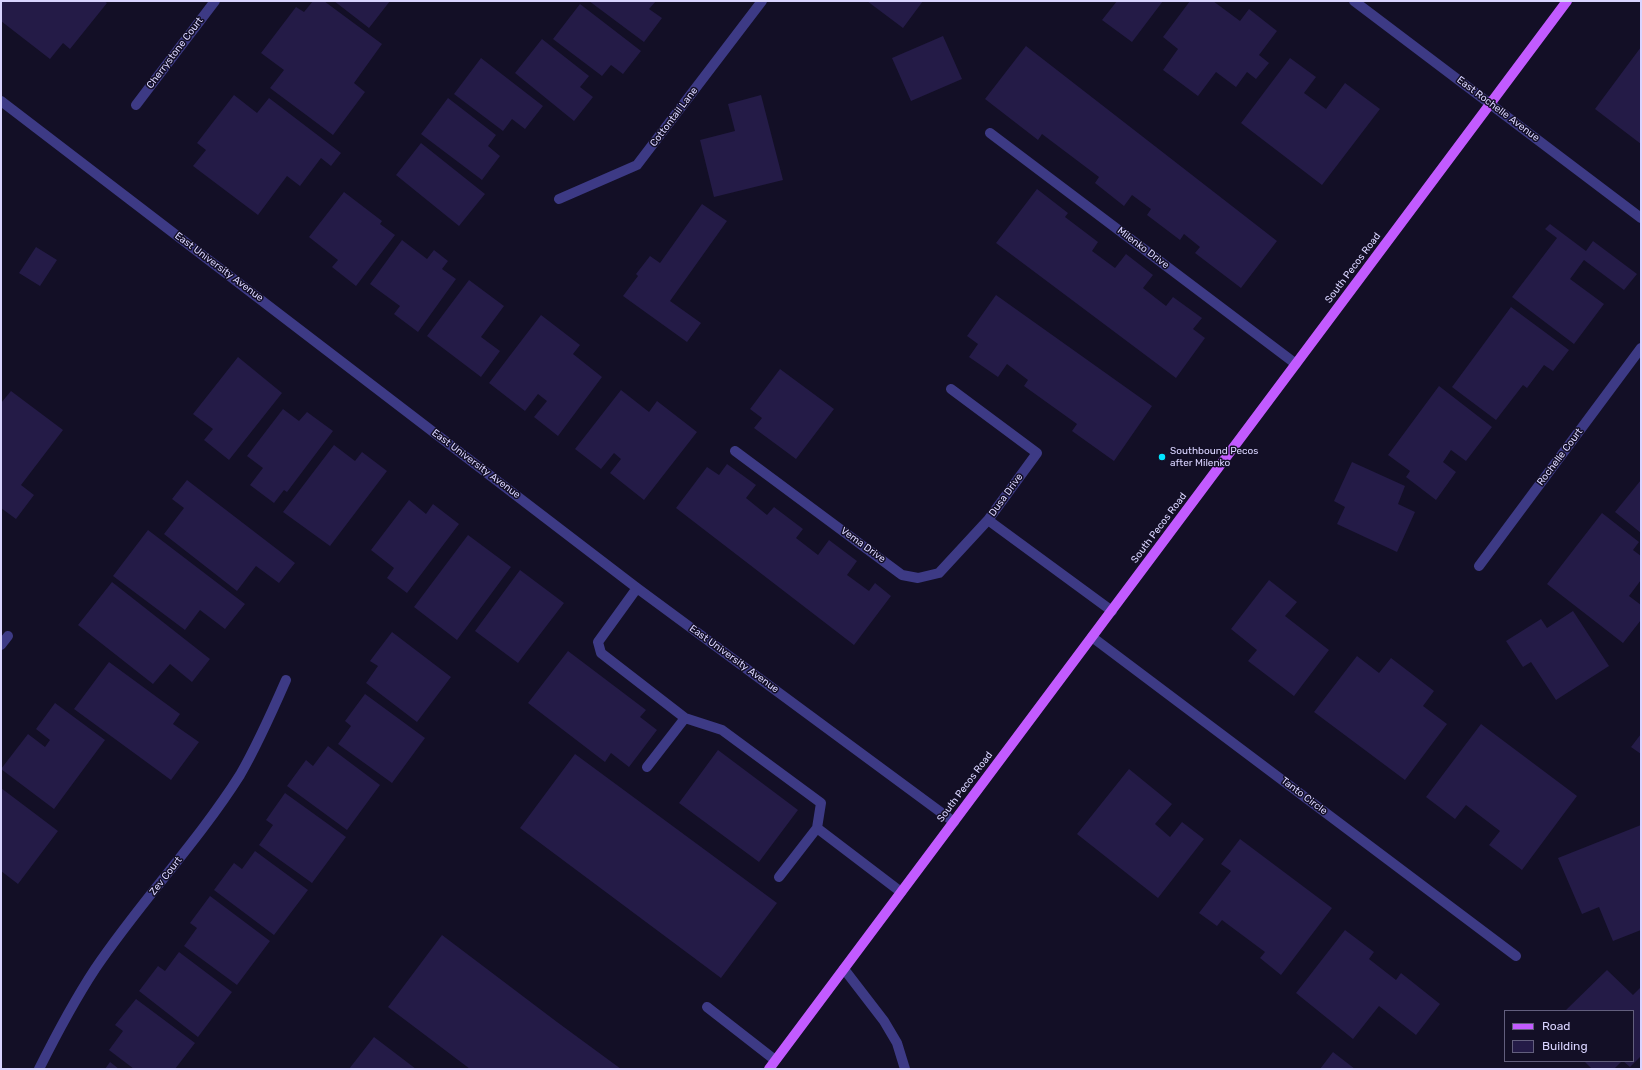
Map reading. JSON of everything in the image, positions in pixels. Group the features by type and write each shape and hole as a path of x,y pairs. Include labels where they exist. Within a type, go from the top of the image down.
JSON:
{"main road":[{"name":"South Pecos Road","path":"769,1069 1568,1"}],"street":[{"name":"Cherrystone Court","path":"136,105 215,1"},
{"name":"Cottontail Lane","path":"559,199 637,165 762,1"},
{"name":"East Rochelle Avenue","path":"1354,1 1641,218"},
{"name":"East University Avenue","path":"1,101 637,588 954,822"},
{"name":"Milenko Drive","path":"990,133 1296,364"},
{"name":"Rochelle Court","path":"1480,566 1641,348"},
{"name":"Dusa Drive","path":"951,389 1037,454 988,520 1112,610"},
{"name":"Vema Drive","path":"735,451 902,575 918,578 939,573 988,520"},
{"path":"637,588 598,642 601,653 685,718 722,730 821,803 816,828 779,877"},
{"path":"1,645 8,636"},
{"name":"Tanto Circle","path":"1092,637 1516,956"},
{"name":"Zev Court","path":"39,1069 61,1025 96,968 197,836 240,774 263,732 286,680"},
{"path":"647,767 685,718"},
{"path":"816,828 901,892"},
{"path":"844,969 884,1021 897,1044 905,1069"},
{"path":"707,1007 776,1060"}],"building":[{"path":"1,1 104,1 107,3 70,49 63,43 50,59 1,21"},
{"path":"313,1 324,1 382,44 354,83 365,92 333,135 270,88 284,70 261,53 296,7 304,12"},
{"path":"334,1 390,1 369,28"},
{"path":"589,1 656,1 649,9 662,18 644,42"},
{"path":"867,1 923,1 903,28"},
{"path":"1117,1 1163,1 1132,42 1102,20"},
{"path":"1190,1 1213,1 1240,21 1249,9 1277,31 1259,55 1269,63 1256,79 1247,72 1236,87 1216,72 1198,96 1163,70 1178,49 1163,37"},
{"path":"580,4 641,51 623,74 611,65 602,76 553,39"},
{"path":"943,36 962,79 911,101 892,58"},
{"path":"542,39 589,76 580,87 593,97 574,121 515,73"},
{"path":"1026,46 1277,241 1241,288 1195,253 1200,247 1184,234 1180,240 1147,215 1151,209 1132,195 1124,206 1095,183 1099,177 1042,134 1038,140 985,99"},
{"path":"1641,47 1641,144 1595,109"},
{"path":"481,58 543,106 525,129 512,119 503,131 454,94"},
{"path":"1290,58 1316,77 1304,93 1326,109 1345,83 1380,109 1322,185 1241,123"},
{"path":"234,95 257,113 269,98 341,153 331,166 321,158 300,186 287,176 258,215 193,166 206,150 197,143"},
{"path":"761,95 783,180 714,197 700,140 735,131 728,104"},
{"path":"448,98 496,135 488,146 500,156 482,180 421,134"},
{"path":"421,143 485,194 459,226 396,175"},
{"path":"1037,189 1068,213 1065,217 1098,242 1092,251 1115,268 1126,254 1153,275 1143,288 1166,306 1173,297 1202,318 1193,329 1205,338 1176,378 996,243"},
{"path":"344,192 382,221 380,224 395,235 356,286 332,267 338,260 309,237"},
{"path":"702,204 727,221 670,301 701,323 687,342 623,296 638,276 636,274 650,256 660,263"},
{"path":"1550,224 1586,251 1593,241 1637,274 1624,290 1584,260 1570,279 1604,304 1574,344 1512,297 1557,238 1545,229"},
{"path":"402,240 427,259 434,250 448,261 442,269 456,279 418,332 394,314 400,306 370,284"},
{"path":"36,247 57,260 40,286 19,273"},
{"path":"469,280 504,306 481,337 500,351 481,377 427,336"},
{"path":"996,295 1152,406 1114,461 1072,431 1077,424 1024,386 1028,380 1007,364 998,377 969,357 978,344 967,336"},
{"path":"1511,307 1569,350 1553,371 1544,365 1527,388 1523,385 1496,420 1452,387"},
{"path":"541,315 580,345 573,354 602,377 558,436 534,417 547,401 538,394 525,411 489,383"},
{"path":"238,357 282,393 229,460 204,440 213,429 193,414"},
{"path":"780,369 834,409 796,459 754,428 762,418 750,409"},
{"path":"1439,386 1492,427 1466,461 1451,450 1443,462 1456,472 1436,500 1406,477 1410,471 1388,455"},
{"path":"621,390 649,412 657,401 697,432 644,500 610,473 621,459 614,453 601,469 575,449"},
{"path":"11,391 63,430 21,485 34,495 16,519 1,508 1,403"},
{"path":"283,409 299,421 307,412 333,431 287,492 284,490 274,503 250,485 263,468 247,456"},
{"path":"334,445 355,461 362,452 387,471 330,546 283,512"},
{"path":"1352,462 1405,486 1398,504 1415,512 1397,552 1337,524 1345,507 1334,501"},
{"path":"727,464 756,485 746,498 767,515 774,507 803,529 796,538 818,555 829,540 857,561 847,575 869,591 875,583 891,596 854,645 676,508 707,467 719,475"},
{"path":"187,480 295,563 279,583 256,566 237,591 164,534 184,508 172,499"},
{"path":"1641,480 1641,533 1615,512"},
{"path":"409,500 426,514 433,504 459,524 407,593 387,578 394,568 371,550"},
{"path":"1602,513 1639,542 1633,550 1641,556 1641,580 1629,596 1641,605 1641,620 1623,643 1547,584"},
{"path":"148,530 245,604 225,629 200,610 185,630 113,576"},
{"path":"468,535 511,567 457,640 414,607"},
{"path":"520,570 564,603 518,663 475,631"},
{"path":"1269,580 1297,602 1285,616 1329,650 1294,696 1248,661 1257,650 1231,629"},
{"path":"112,582 210,659 192,682 170,664 153,684 78,625"},
{"path":"1573,611 1609,666 1556,700 1531,662 1523,667 1506,641 1541,619 1547,628"},
{"path":"392,632 451,677 417,722 366,683 378,666 370,661"},
{"path":"568,651 646,710 640,717 657,730 629,767 611,753 605,762 528,703"},
{"path":"1357,656 1379,673 1391,658 1434,691 1423,706 1447,724 1405,780 1314,712"},
{"path":"109,662 180,714 173,724 199,742 171,780 74,709"},
{"path":"365,694 425,738 392,783 338,744 351,726 345,721"},
{"path":"55,703 105,740 54,809 1,769 28,734 45,747 50,740 36,729"},
{"path":"1481,724 1577,796 1522,870 1489,845 1500,831 1466,805 1455,819 1426,797"},
{"path":"1641,734 1641,754 1631,747"},
{"path":"328,746 380,785 347,830 287,786 306,760 313,766"},
{"path":"718,750 798,810 759,862 679,803"},
{"path":"575,754 777,903 721,978 520,828"},
{"path":"1129,769 1172,804 1155,824 1170,837 1182,822 1204,839 1158,898 1077,834"},
{"path":"1,788 58,831 18,884 1,871"},
{"path":"285,793 346,837 312,883 259,845 273,825 266,820"},
{"path":"1641,825 1641,930 1613,941 1599,907 1582,914 1558,858"},
{"path":"1240,839 1332,908 1281,975 1260,958 1265,952 1222,920 1217,926 1199,913 1231,871 1221,864"},
{"path":"255,851 308,890 274,935 214,890 234,863 242,869"},
{"path":"210,896 270,941 237,985 184,946 197,928 190,923"},
{"path":"1345,930 1374,952 1369,959 1396,980 1401,973 1440,1004 1416,1035 1379,1006 1353,1039 1296,993"},
{"path":"442,935 621,1069 470,1069 388,1007"},
{"path":"179,952 232,992 198,1037 139,991 158,966 165,971"},
{"path":"1607,970 1633,995 1641,987 1641,1056 1630,1067 1624,1062 1634,1062 1634,1010 1566,1010"},
{"path":"136,999 195,1043 175,1069 134,1069 109,1050 123,1031 115,1025"},
{"path":"374,1037 416,1069 349,1069"},
{"path":"1333,1052 1355,1069 1320,1069"},
{"path":"110,1062 119,1069 105,1069"},
{"path":"1585,1062 1621,1062 1614,1069 1592,1069"}],"place":[{"name":"Southbound Pecos after Milenko","path":"1162,457"}]}
